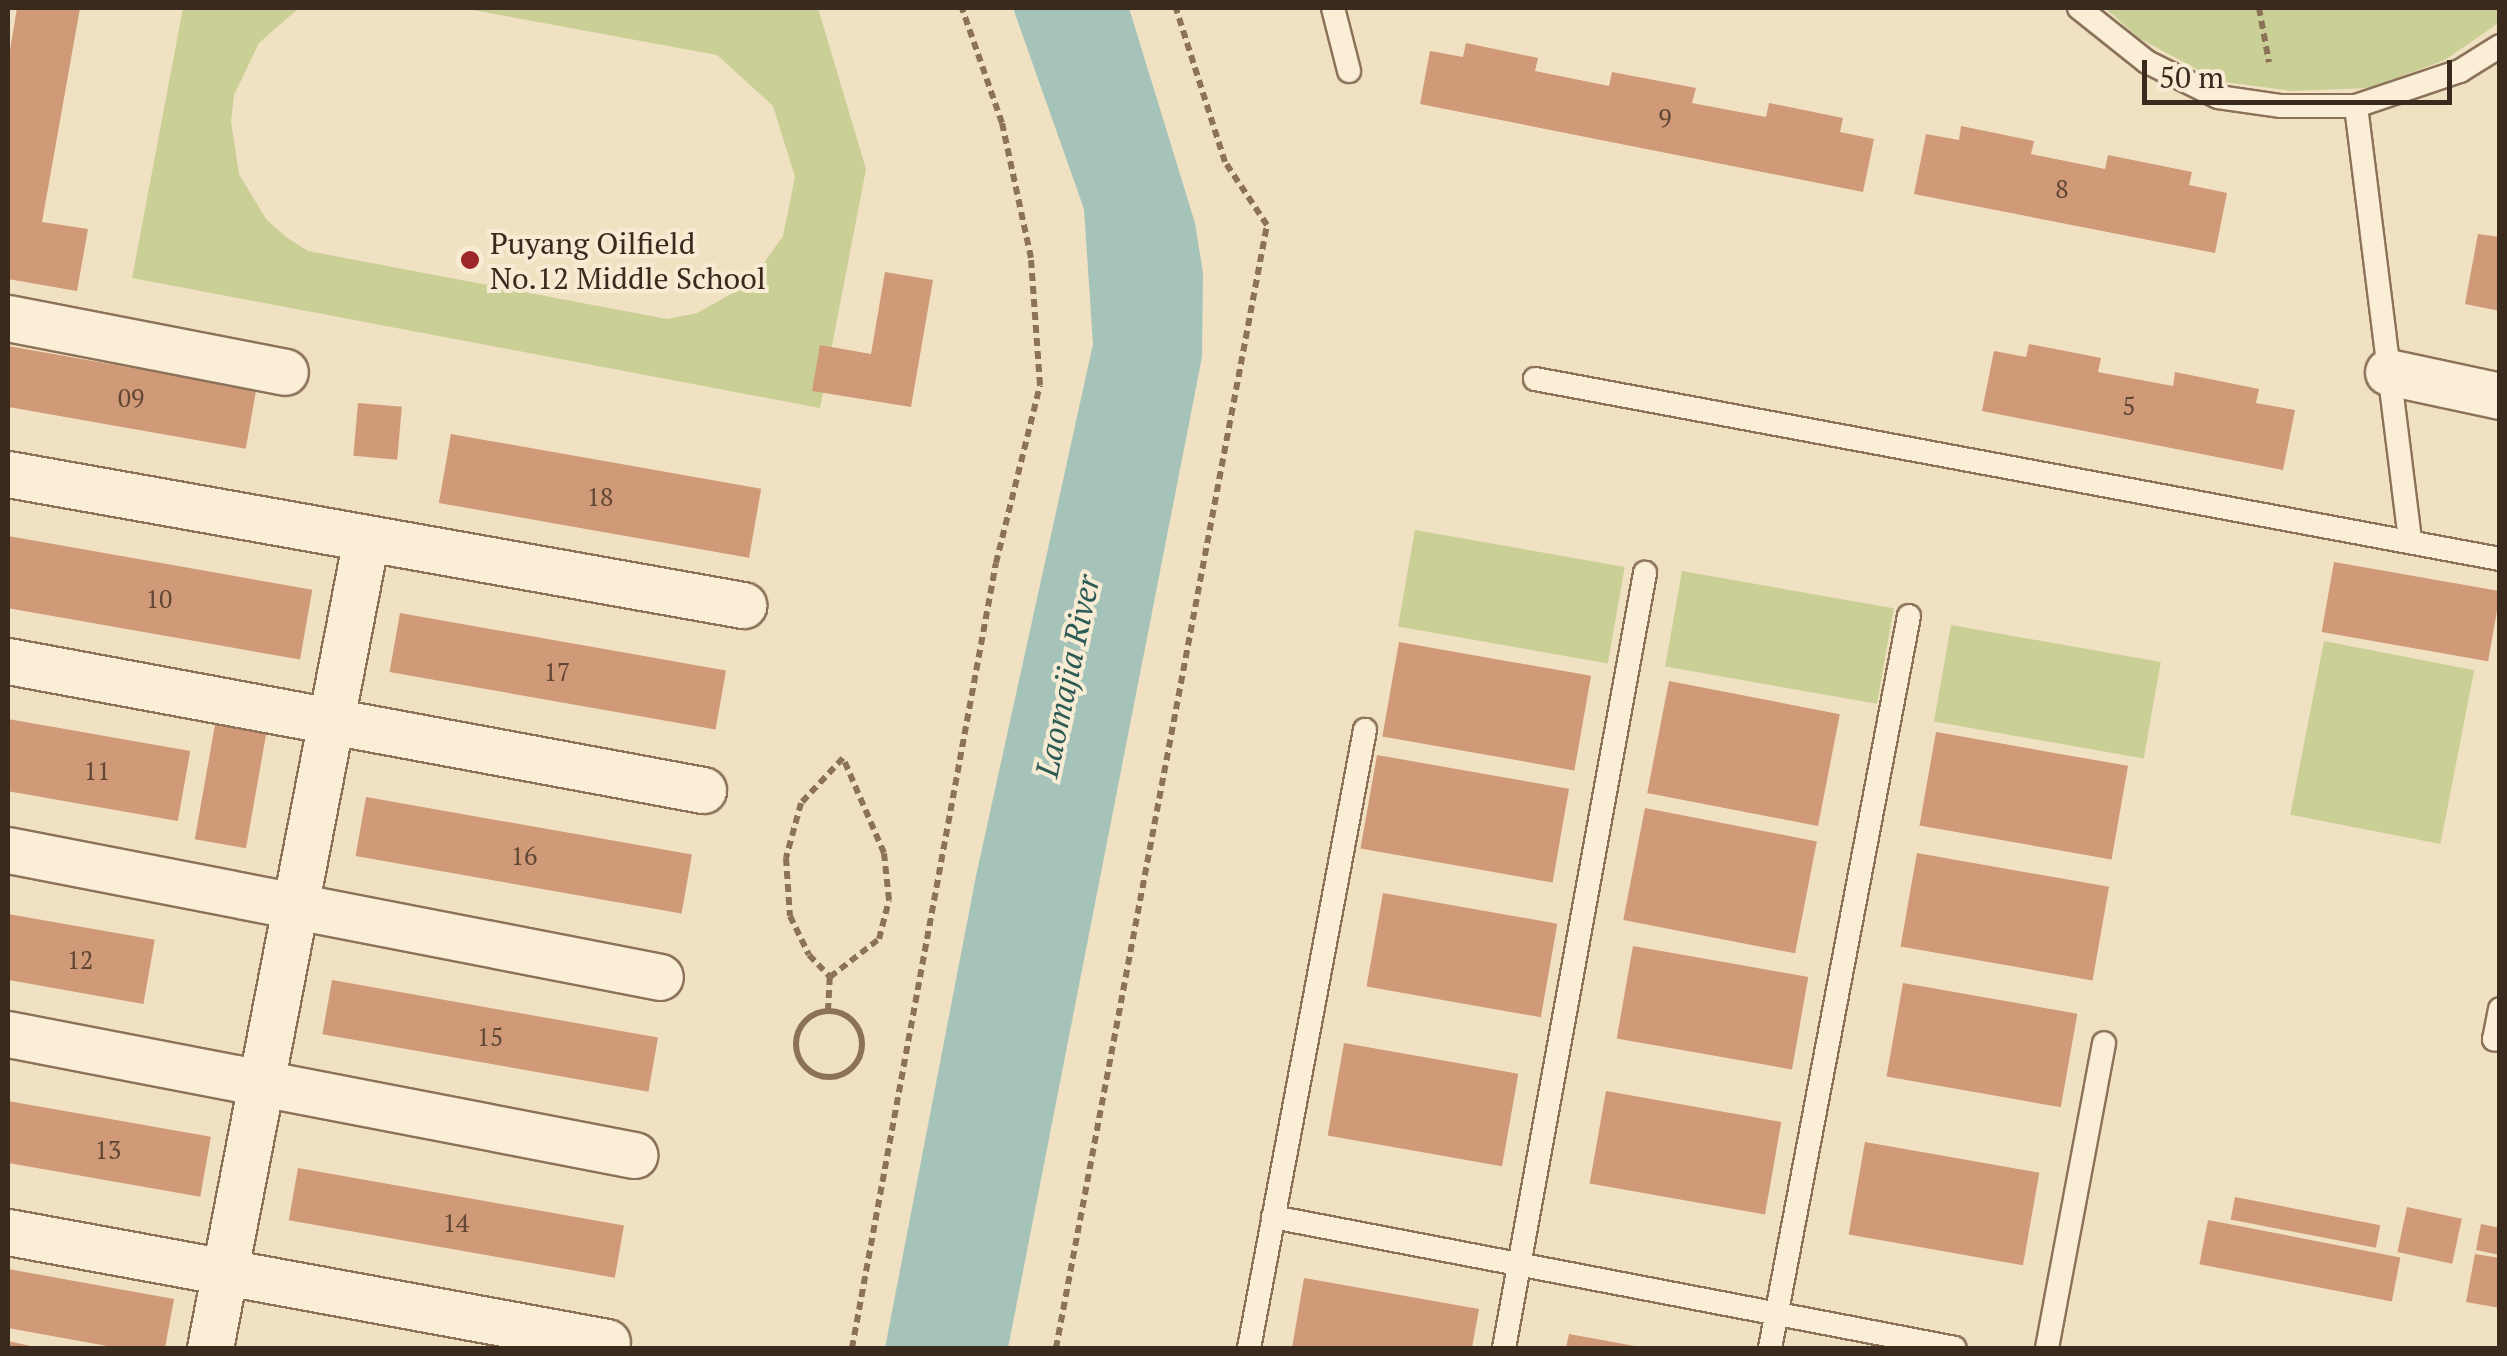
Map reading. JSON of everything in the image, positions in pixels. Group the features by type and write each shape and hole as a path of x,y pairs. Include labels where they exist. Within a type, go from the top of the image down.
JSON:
{"street":[{"path":"8,318 285,372"},
{"path":"2388,372 2500,396"},
{"path":"8,474 743,605"},
{"path":"210,1348 366,540"},
{"path":"8,661 703,790"},
{"path":"8,850 660,977"},
{"path":"8,1034 634,1155"},
{"path":"8,1232 608,1342"}],"lane":[{"path":"1333,8 1348,70"},
{"path":"2079,8 2147,62 2218,98 2356,106 2460,71 2500,46"},
{"path":"2356,106 2410,541"},
{"path":"1535,378 2500,558"},
{"path":"1504,1348 1646,573"},
{"path":"1770,1348 1909,616"},
{"path":"1249,1348 1365,730"},
{"path":"2500,1009 2494,1038 2500,1040"},
{"path":"2047,1348 2104,1043"},
{"path":"1274,1216 1954,1348"}],"path":[{"path":"852,1348 996,563 1040,385 1032,258 1002,123 962,8"},
{"path":"1056,1348 1267,224 1225,162 1176,8"},
{"path":"2258,8 2269,62"},
{"path":"828,1011 830,977 809,955 790,916 786,858 801,804 843,758 884,853 889,900 878,939 830,977"},
{"path":"828,1011 848,1018 861,1036 858,1058 835,1076 806,1068 796,1050 807,1019 828,1011"}],"green space":[{"path":"183,8 299,8 259,43 234,95 231,122 239,174 266,219 286,237 308,251 667,319 697,313 749,284 783,236 795,177 773,106 717,55 462,8 818,8 866,169 820,408 132,278"},
{"path":"2105,8 2499,8 2500,22 2445,60 2370,88 2292,91 2218,81 2139,38"},
{"path":"1415,530 1625,567 1608,663 1398,627"},
{"path":"1682,571 1894,608 1877,704 1665,667"},
{"path":"1951,625 2161,662 2144,758 1934,722"},
{"path":"2324,641 2474,670 2440,844 2290,815"}],"water":[{"name":"Laomajia River","path":"1013,8 1129,8 1195,223 1203,273 1202,357 1008,1348 885,1348 976,876 1093,344 1084,209"}],"building":[{"path":"17,8 80,8 42,222 88,229 77,291 8,279 8,62"},
{"path":"1466,43 1538,58 1535,71 1609,86 1612,72 1696,88 1692,103 1766,117 1769,103 1843,118 1840,132 1874,139 1863,192 1420,104 1430,51 1463,57"},
{"path":"1961,126 2034,141 2031,154 2105,169 2108,155 2192,172 2189,185 2227,193 2215,253 1914,194 1926,134 1959,140"},
{"path":"2478,234 2500,237 2500,311 2465,304"},
{"path":"885,272 933,280 911,407 812,391 820,345 871,354"},
{"path":"2029,344 2101,358 2098,372 2173,386 2175,372 2259,389 2256,403 2295,410 2283,470 1982,411 1994,351 2026,357"},
{"path":"8,346 256,390 246,449 8,407"},
{"path":"358,403 402,407 397,460 353,456"},
{"path":"451,434 761,489 749,558 439,503"},
{"path":"8,536 312,590 300,660 8,608"},
{"path":"2334,562 2500,591 2488,661 2322,632"},
{"path":"400,613 726,670 716,730 390,672"},
{"path":"1399,642 1591,676 1574,770 1382,737"},
{"path":"1669,681 1840,714 1818,826 1647,793"},
{"path":"8,719 190,751 178,821 8,791"},
{"path":"216,719 267,728 246,848 195,839"},
{"path":"1936,732 2128,766 2112,859 1920,826"},
{"path":"1377,755 1569,789 1553,882 1361,849"},
{"path":"366,797 692,854 682,914 356,856"},
{"path":"1645,808 1817,841 1795,953 1623,920"},
{"path":"1917,853 2109,887 2093,980 1901,947"},
{"path":"1383,893 1557,924 1541,1017 1367,987"},
{"path":"8,914 155,940 143,1004 8,980"},
{"path":"1633,946 1808,977 1792,1069 1617,1039"},
{"path":"332,980 658,1037 648,1092 322,1034"},
{"path":"1903,983 2077,1014 2061,1107 1887,1077"},
{"path":"1344,1043 1518,1074 1502,1166 1328,1136"},
{"path":"1606,1091 1781,1122 1765,1214 1590,1184"},
{"path":"8,1101 211,1137 200,1197 8,1163"},
{"path":"1865,1142 2039,1173 2023,1265 1849,1235"},
{"path":"298,1168 624,1225 615,1278 289,1220"},
{"path":"2235,1197 2380,1225 2376,1248 2231,1220"},
{"path":"2407,1207 2462,1219 2452,1264 2397,1252"},
{"path":"2208,1220 2400,1257 2392,1302 2199,1264"},
{"path":"2481,1224 2500,1228 2500,1255 2476,1250"},
{"path":"2475,1254 2500,1258 2500,1308 2466,1302"},
{"path":"8,1269 174,1299 165,1348 118,1348 8,1328"},
{"path":"1304,1278 1479,1309 1472,1348 1292,1348"},
{"path":"1569,1334 1640,1347 1640,1348 1566,1348"},
{"path":"8,1341 35,1347 35,1348 8,1348"}],"place":[{"name":"Puyang Oilfield No.12 Middle School","path":"470,260"}]}
